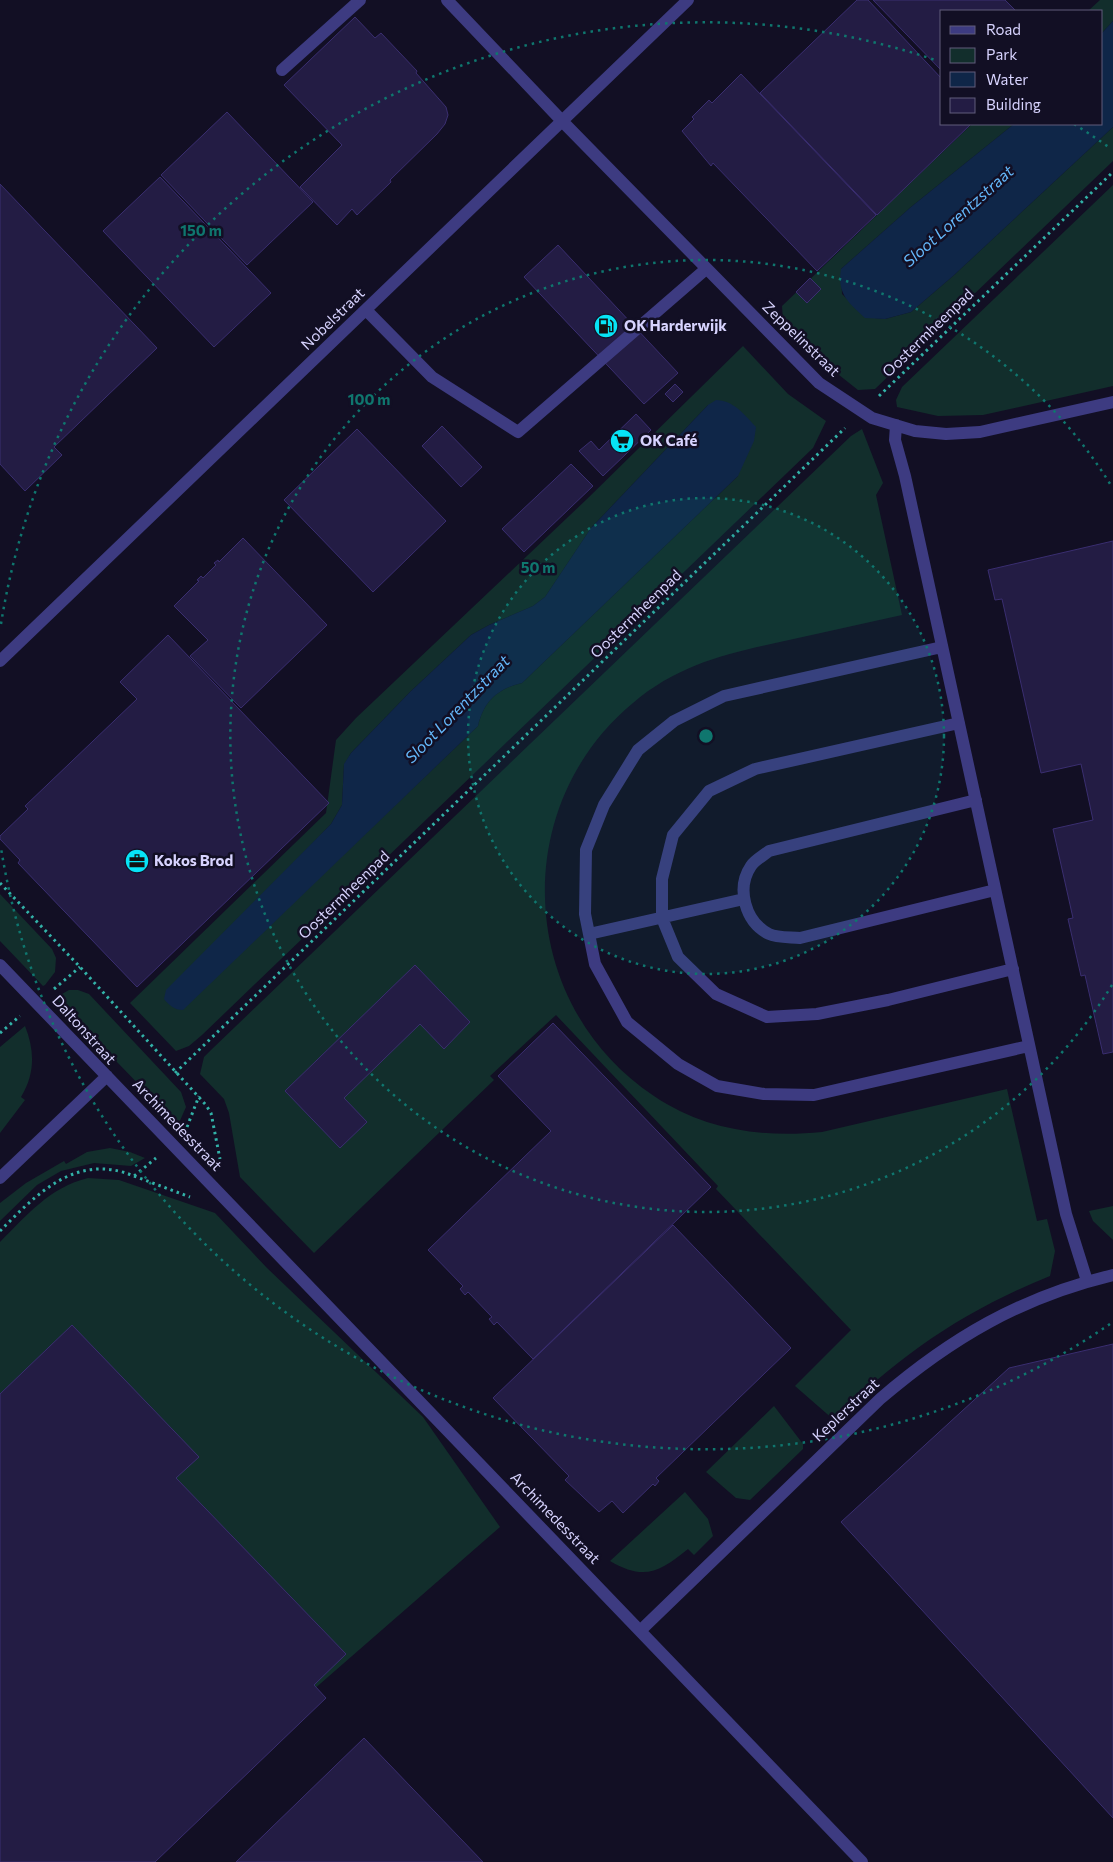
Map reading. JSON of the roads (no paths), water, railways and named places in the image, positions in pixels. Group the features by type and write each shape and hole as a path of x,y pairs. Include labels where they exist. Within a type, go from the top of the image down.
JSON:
{"street":[{"path":"282,70 360,0"},
{"name":"Zeppelinstraat","path":"447,0 562,122 819,383 872,418 915,431 946,434 980,432 1113,402"},
{"name":"Nobelstraat","path":"0,661 688,0"},
{"path":"366,310 432,377 518,432 706,269"},
{"path":"896,425 895,440 905,476 1066,1214 1087,1281"},
{"path":"942,647 724,696 674,720 638,750 604,805 586,850 585,914 595,964 627,1022 678,1064 718,1086 764,1094 814,1095 1029,1046"},
{"path":"959,723 755,769 709,791 673,835 662,879 662,918 678,957 716,994 767,1016 817,1014 888,1000 1012,969"},
{"path":"976,800 769,851 752,865 744,880 744,899 754,923 770,934 800,938 995,890"},
{"path":"589,934 744,899"},
{"name":"Daltonstraat","path":"0,965 107,1076 0,1178"},
{"name":"Archimedesstraat","path":"107,1076 862,1862"},
{"name":"Keplerstraat","path":"641,1630 880,1399 912,1371 981,1325 1051,1292 1113,1275"}],"water":[{"name":"Sloot Lorentzstraat","path":"1113,21 1113,127 953,276 911,312 885,319 865,318 849,302 842,291 841,269 911,207 1013,125 1103,125 1103,32"},
{"name":"Sloot Lorentzstraat","path":"716,400 733,405 756,427 754,441 738,476 522,683 505,689 493,697 484,710 478,726 183,1010 170,1005 164,999 166,990 331,824 342,805 344,764 351,753 410,692 471,635 533,606 545,597 591,528 708,405"}],"place":[{"name":"OK Harderwijk","path":"606,326"},
{"name":"OK Café","path":"622,441"},
{"name":"Kokos Brod","path":"137,861"}]}
